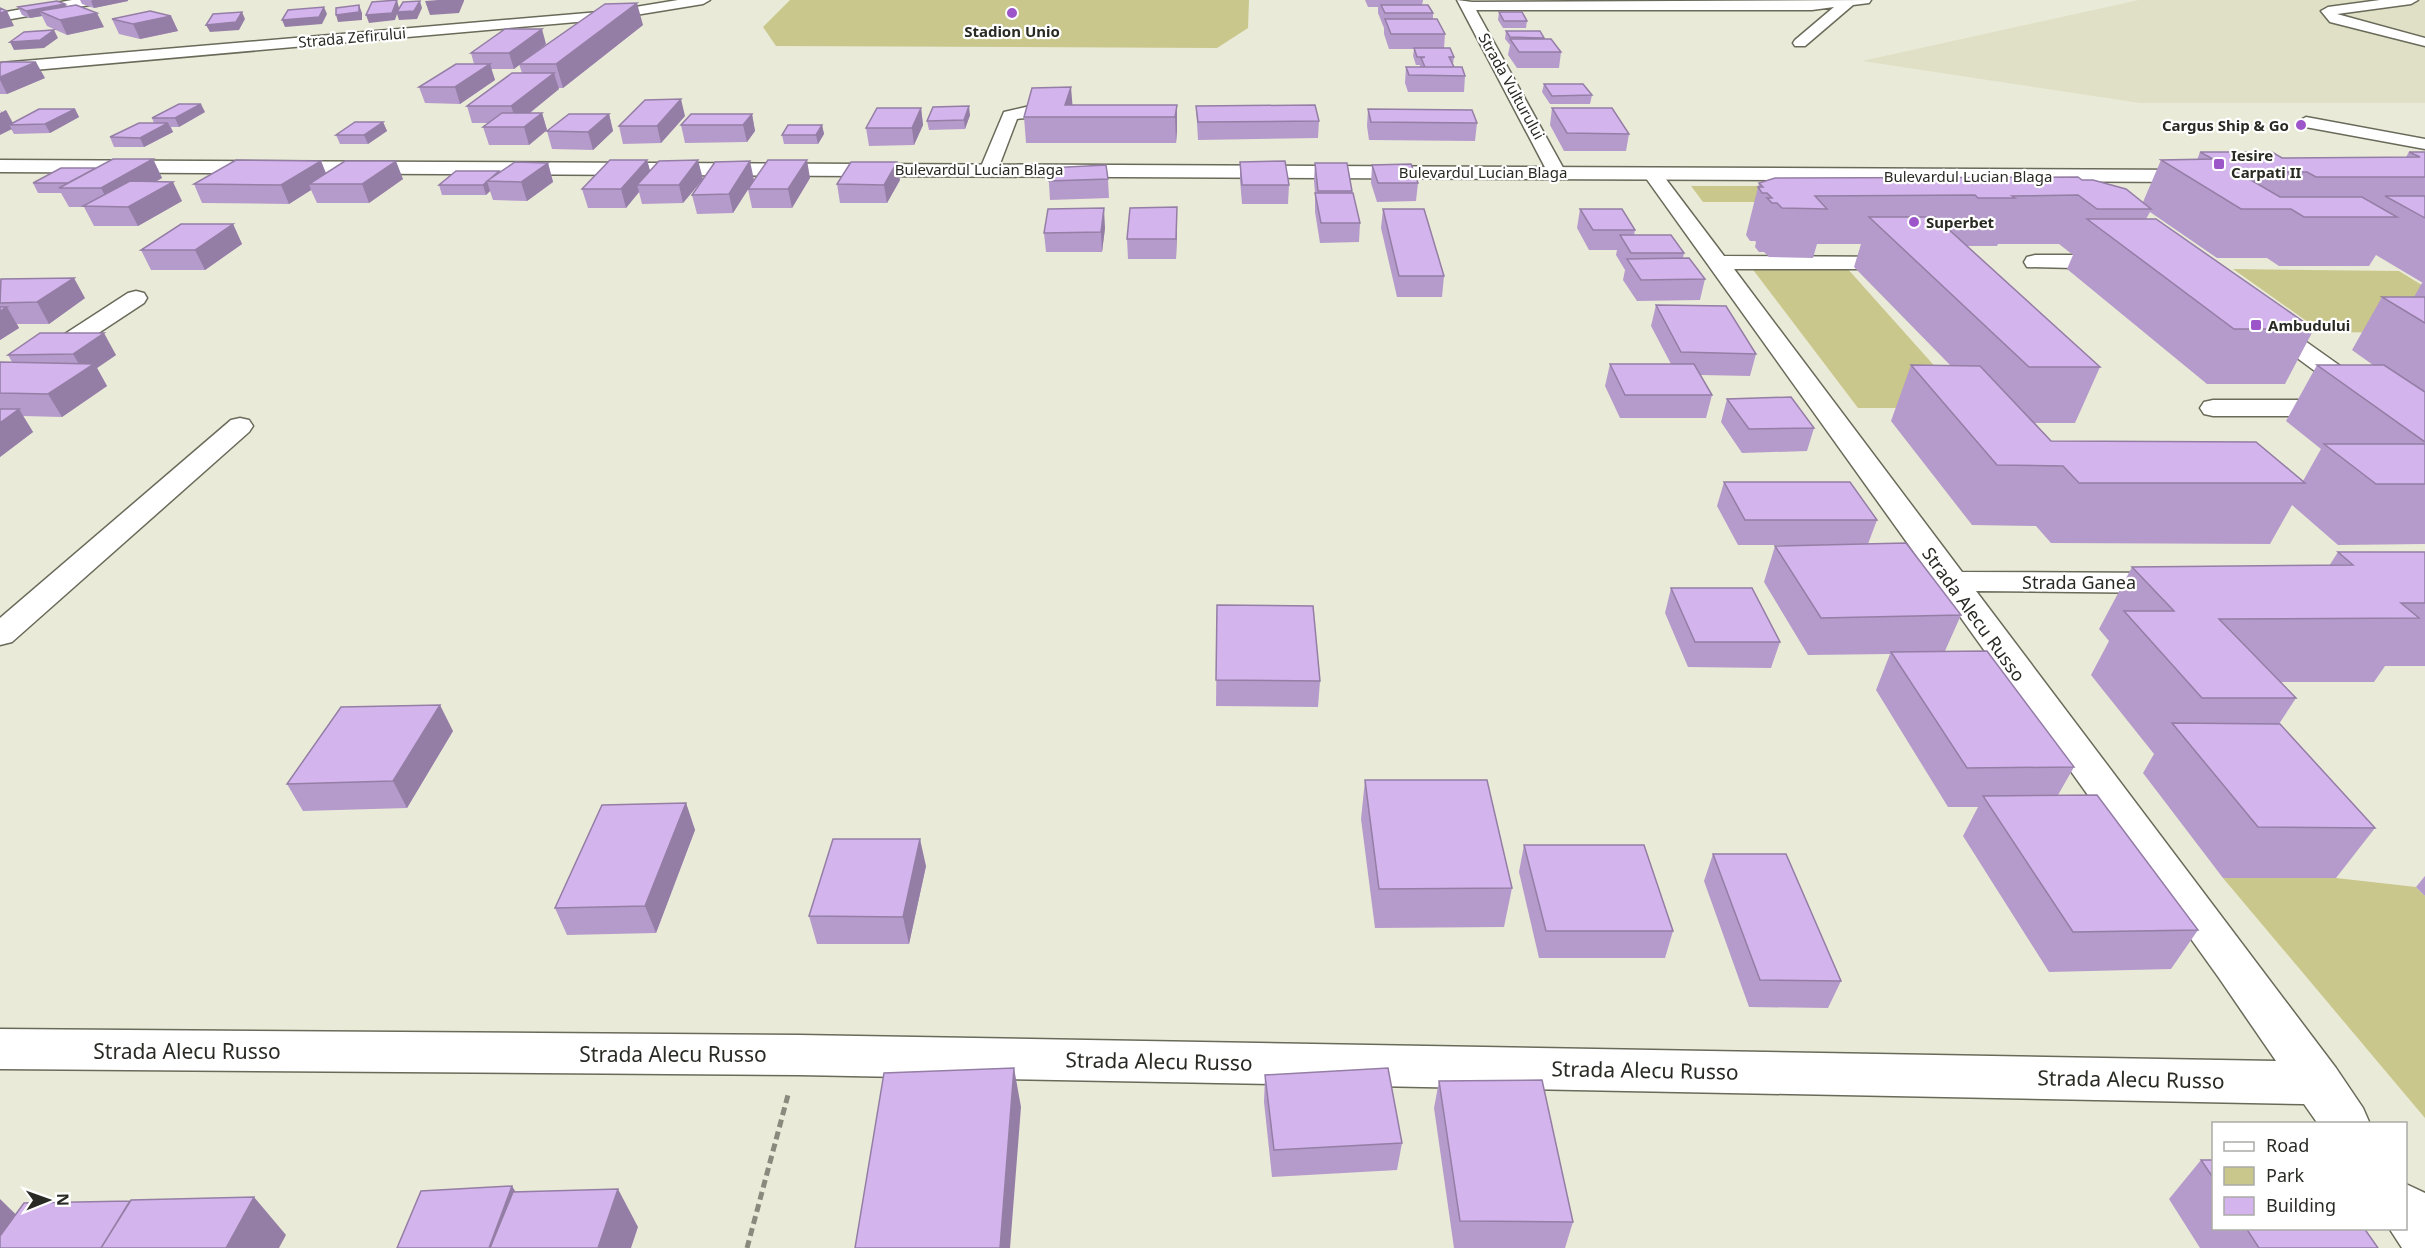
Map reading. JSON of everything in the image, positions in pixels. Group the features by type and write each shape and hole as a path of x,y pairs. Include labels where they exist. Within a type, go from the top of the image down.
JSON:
{"street":[{"path":"0,17 95,0"},
{"name":"Strada Zefirului","path":"0,68 611,15 703,0"},
{"path":"1466,3 1812,6 1847,4 1864,0"},
{"path":"2411,0 2328,11 2329,15 2335,19 2425,42"},
{"path":"565,3 611,15"},
{"name":"Strada Vulturului","path":"1466,3 1557,173"},
{"path":"1800,43 1847,4"},
{"path":"989,169 1010,116 1030,111 1093,113"},
{"path":"2306,122 2425,144"},
{"name":"Bulevardul Lucian Blaga","path":"0,166 2212,176"},
{"name":"Strada Alecu Russo","path":"1652,174 2227,955 2345,1122"},
{"path":"2062,176 2088,196"},
{"path":"2035,262 2142,261"},
{"path":"1718,263 1926,262"},
{"path":"0,387 136,298"},
{"path":"2249,312 2425,439"},
{"path":"2213,408 2382,408"},
{"path":"0,635 240,426"},
{"name":"Strada Ganea","path":"1950,581 2199,583"},
{"name":"Strada Alecu Russo","path":"0,1049 799,1055 2319,1083"},
{"path":"2407,1210 2425,1237"}],"path":[{"path":"747,1248 799,1055"}],"shaded area":[{"path":"2139,0 2425,0 2425,103 2140,103 1862,61"}],"green space":[{"name":"Stadion Unio","path":"790,0 1249,0 1248,28 1217,48 776,46 763,27"},
{"path":"1691,186 1844,186 2080,202 1703,202"},
{"path":"1751,267 1846,267 1972,408 1858,408"},
{"path":"2233,269 2399,271 2425,287 2425,333 2322,332"},
{"path":"2223,878 2336,878 2416,887 2425,896 2425,1118"}],"building":[{"path":"397,0 392,13 366,15 372,2"},
{"path":"57,1 65,4 26,11 18,7"},
{"path":"420,1 414,11 397,12 403,2"},
{"path":"637,3 556,64 519,64 605,4"},
{"path":"76,5 97,13 60,20 39,11"},
{"path":"359,5 359,12 336,15 336,8"},
{"path":"1381,5 1428,5 1433,13 1385,13"},
{"path":"324,7 319,17 282,20 288,10"},
{"path":"150,11 171,16 133,24 112,19"},
{"path":"242,12 236,22 206,25 213,14"},
{"path":"1499,12 1522,12 1527,21 1504,21"},
{"path":"1385,19 1437,19 1445,34 1391,34"},
{"path":"505,29 542,29 509,53 471,53"},
{"path":"54,30 40,40 10,42 24,32"},
{"path":"1506,31 1540,31 1544,38 1510,37"},
{"path":"1510,39 1551,39 1561,52 1519,52"},
{"path":"1414,48 1450,48 1454,57 1449,57 1454,67 1425,67 1421,58 1425,57 1417,57"},
{"path":"36,62 0,77 0,63"},
{"path":"456,64 490,64 455,87 419,87"},
{"path":"1406,67 1462,67 1465,76 1409,75"},
{"path":"512,73 554,73 511,106 467,106"},
{"path":"1544,84 1583,84 1592,95 1552,96"},
{"path":"1071,87 1065,105 1177,105 1175,117 1024,117 1032,88"},
{"path":"681,99 657,126 619,126 645,100"},
{"path":"179,104 201,104 175,118 152,118"},
{"path":"1315,105 1319,121 1198,122 1196,106"},
{"path":"969,106 964,120 927,121 933,107"},
{"path":"877,108 921,108 912,128 866,128"},
{"path":"1552,108 1612,108 1629,134 1567,133"},
{"path":"39,109 75,109 45,124 9,125"},
{"path":"1368,109 1472,110 1477,123 1371,122"},
{"path":"502,113 542,113 524,127 483,127"},
{"path":"569,114 609,114 588,132 547,131"},
{"path":"691,114 752,114 743,125 681,125"},
{"path":"355,122 383,122 364,135 336,135"},
{"path":"139,123 168,123 140,138 110,137"},
{"path":"788,125 822,125 816,135 782,135"},
{"path":"2200,152 2272,152 2282,158 2420,157 2409,152 2425,152 2425,177 2316,177 2307,172 2237,172 2280,197 2362,197 2397,217 2304,217 2291,209 2241,209 2161,160 2213,159"},
{"path":"113,159 153,159 101,188 59,188"},
{"path":"236,160 321,161 281,185 194,184"},
{"path":"610,160 647,160 621,189 582,189"},
{"path":"698,160 679,185 637,185 659,161"},
{"path":"768,160 807,160 788,189 748,189"},
{"path":"345,161 396,161 362,184 309,184"},
{"path":"750,161 729,194 692,195 715,162"},
{"path":"1285,161 1289,185 1242,185 1240,162"},
{"path":"515,162 548,163 521,182 487,181"},
{"path":"851,162 897,162 884,185 837,184"},
{"path":"1315,163 1347,163 1352,191 1318,191"},
{"path":"1411,164 1418,183 1378,183 1372,165"},
{"path":"1106,165 1108,179 1049,181 1048,168"},
{"path":"61,168 96,168 68,183 33,183"},
{"path":"456,171 499,171 483,185 439,185"},
{"path":"2078,177 2082,180 2093,180 2126,189 2151,209 2097,209 2078,195 2012,196 2015,198 1978,198 1975,195 1815,196 1827,209 1782,208 1777,203 1772,203 1767,198 1772,198 1767,193 1762,193 1758,187 1763,187 1759,183 1775,178"},
{"path":"130,181 173,182 128,207 83,206"},
{"path":"1315,193 1353,193 1360,223 1321,223"},
{"path":"2385,196 2425,196 2425,218"},
{"path":"1177,207 1176,239 1127,239 1130,208"},
{"path":"1104,208 1101,232 1044,233 1048,209"},
{"path":"1383,209 1424,209 1444,276 1399,276"},
{"path":"1580,209 1622,209 1635,230 1593,230"},
{"path":"1869,217 1935,217 2100,367 2029,367"},
{"path":"2087,219 2156,219 2314,329 2234,329"},
{"path":"181,224 233,224 195,250 141,250"},
{"path":"1620,235 1671,235 1684,253 1631,253"},
{"path":"1689,258 1705,279 1641,280 1627,259"},
{"path":"74,278 37,302 0,303 1,279"},
{"path":"2382,297 2425,297 2425,323"},
{"path":"1656,305 1726,306 1756,354 1681,352"},
{"path":"40,333 104,333 73,354 8,355"},
{"path":"0,362 94,364 48,394 0,393"},
{"path":"1610,364 1694,364 1712,395 1625,395"},
{"path":"1911,365 1980,366 2051,441 2256,442 2305,483 2079,483 2063,466 1997,465"},
{"path":"2317,365 2384,365 2425,392 2425,442"},
{"path":"1791,397 1814,428 1749,429 1727,399"},
{"path":"0,409 19,409 0,423"},
{"path":"2324,444 2425,444 2425,484 2376,484"},
{"path":"1724,482 1850,482 1877,520 1745,520"},
{"path":"1906,543 1961,615 1821,618 1775,546"},
{"path":"2338,552 2425,552 2425,603 2401,603 2419,618 2219,619 2296,698 2202,698 2124,611 2174,611 2132,567 2353,565"},
{"path":"1671,588 1752,588 1780,642 1695,642"},
{"path":"1217,605 1313,606 1320,681 1216,680"},
{"path":"1987,651 2074,767 1967,768 1891,652"},
{"path":"440,705 393,781 287,784 341,707"},
{"path":"2172,723 2280,724 2375,828 2258,827"},
{"path":"1365,780 1487,780 1512,888 1379,889"},
{"path":"2097,795 2198,930 2073,932 1983,796"},
{"path":"686,803 645,906 555,908 602,805"},
{"path":"833,839 920,839 903,917 809,916"},
{"path":"1524,845 1644,845 1673,931 1546,931"},
{"path":"1713,854 1786,854 1841,981 1760,980"},
{"path":"1014,1068 1000,1248 855,1248 884,1073"},
{"path":"1388,1068 1402,1143 1274,1150 1265,1075"},
{"path":"1542,1080 1573,1222 1460,1221 1439,1081"},
{"path":"2201,1160 2212,1160 2212,1176"},
{"path":"512,1186 489,1248 397,1248 421,1191"},
{"path":"618,1189 598,1248 490,1248 513,1192"},
{"path":"254,1197 226,1248 101,1248 131,1200"},
{"path":"130,1201 101,1248 0,1248 0,1236 24,1203"},
{"path":"2247,1230 2365,1230 2378,1248 2259,1248"}],"place":[{"name":"Stadion Unio","path":"1012,13"},
{"name":"Cargus Ship & Go","path":"2301,125"},
{"name":"Iesire Carpati II","path":"2219,164"},
{"name":"Superbet","path":"1914,222"},
{"name":"Ambudului","path":"2256,325"}]}
